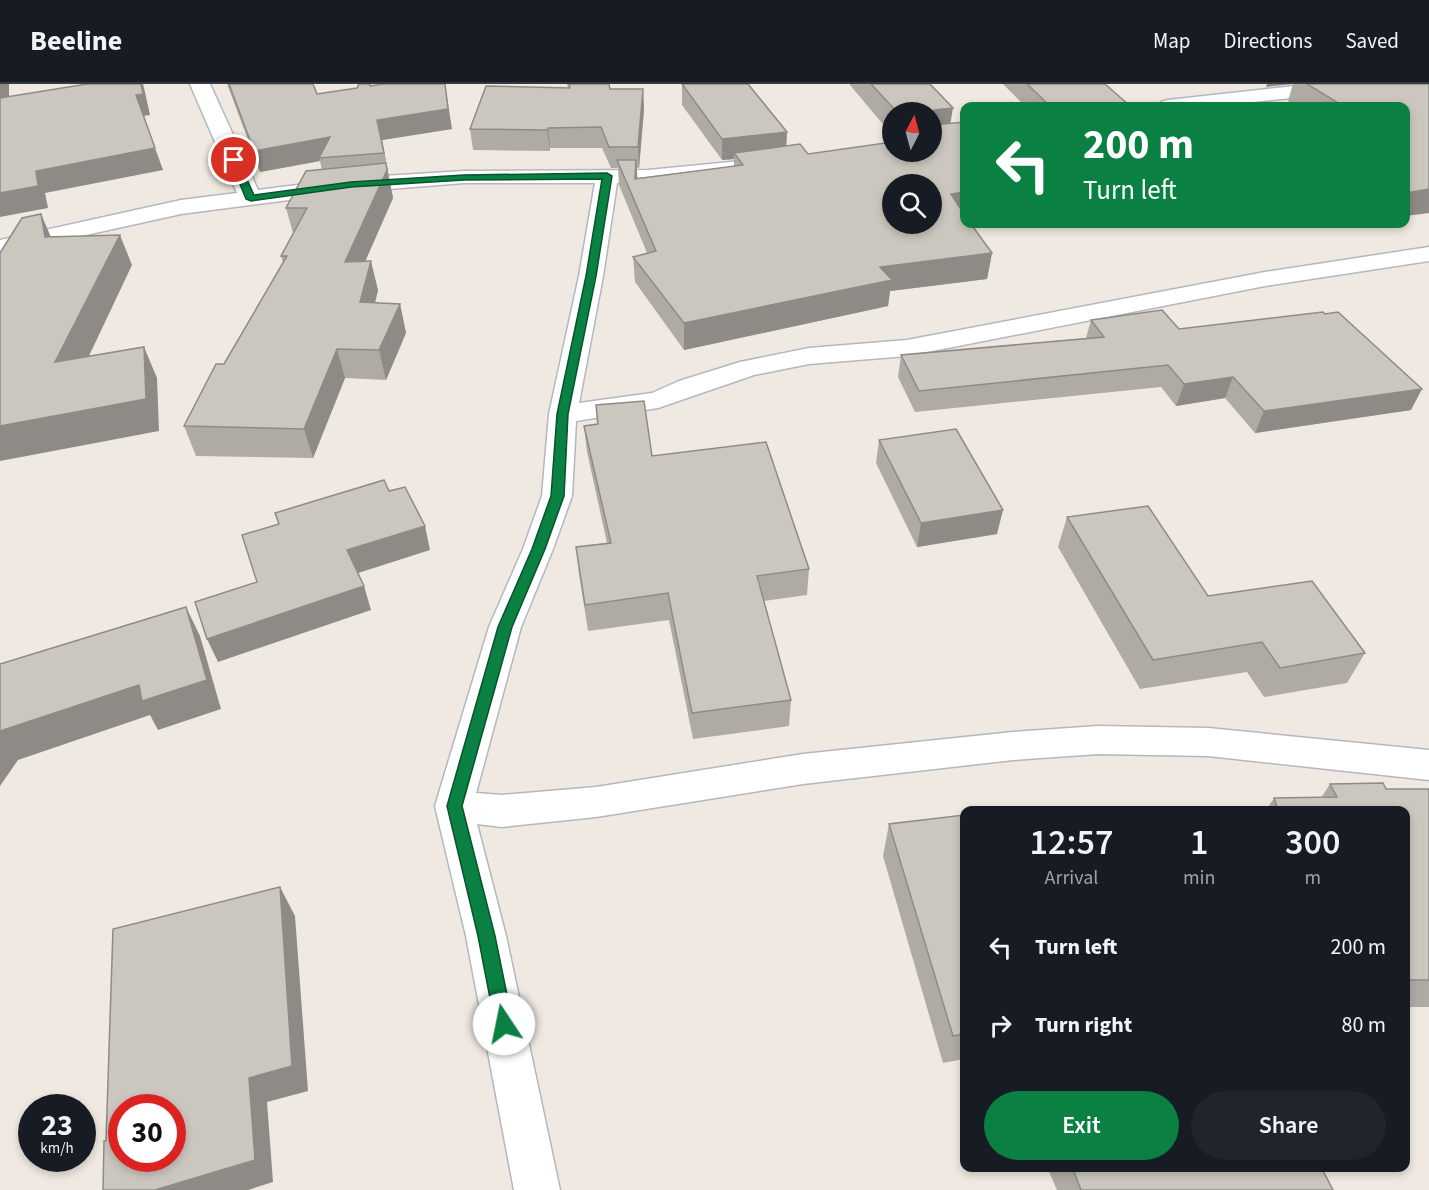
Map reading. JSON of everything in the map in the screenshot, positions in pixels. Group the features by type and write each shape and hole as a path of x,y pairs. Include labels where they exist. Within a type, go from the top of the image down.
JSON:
{"street":[{"path":"200,84 251,199"},
{"path":"1204,102 1366,84"},
{"path":"0,247 181,207 351,185 464,177 648,176 789,161"},
{"path":"537,1190 486,936 454,806 505,627 538,549 557,496 562,414 591,276 607,176"},
{"path":"562,414 658,400 688,387 749,368 809,356 907,348 1265,279 1428,255"},
{"path":"454,806 502,811 596,802 803,769 1013,746 1098,740 1208,741 1429,765"}],"building":[{"path":"87,84 141,84 143,94 136,95 155,148 36,171 38,186 0,193 0,98"},
{"path":"229,84 313,84 317,94 357,88 359,84 370,84 370,86 445,84 448,109 377,120 384,153 319,158 330,137 254,151"},
{"path":"569,84 609,84 610,89 643,89 638,147 609,147 601,127 548,128 547,130 470,129 486,86 570,88"},
{"path":"682,84 748,84 787,132 722,139"},
{"path":"871,84 930,84 953,108 942,109 942,102 888,102"},
{"path":"1027,84 1105,84 1125,102 1046,102"},
{"path":"1307,84 1429,84 1429,189 1410,192 1410,102 1336,102"},
{"path":"960,122 960,193 951,194 960,208 960,228 974,228 992,253 880,267 892,280 684,323 633,257 656,251 617,160 636,160 635,179 743,165 734,153 800,144 808,154 882,143 882,162 942,162 942,124"},
{"path":"386,163 387,170 345,262 371,261 360,302 400,304 379,350 337,349 304,429 184,426 216,364 224,364 287,256 281,256 307,208 286,208 306,171"},
{"path":"41,214 45,237 120,235 55,362 144,347 146,399 0,426 0,253 22,218"},
{"path":"1162,310 1179,329 1338,312 1422,389 1264,411 1233,377 1184,384 1168,365 919,391 901,355 1104,337 1091,320"},
{"path":"644,401 652,456 766,442 809,569 757,576 791,700 692,713 668,593 585,605 576,547 611,543 584,426 598,424 596,405"},
{"path":"956,429 1003,510 921,523 879,440"},
{"path":"384,480 389,491 405,487 425,526 347,550 364,586 207,639 195,602 257,582 242,535 279,524 275,513"},
{"path":"1148,506 1208,596 1312,581 1365,653 1280,668 1262,642 1153,660 1067,517"},
{"path":"186,607 207,680 142,701 139,685 0,731 0,664"},
{"path":"1383,783 1386,789 1429,789 1429,980 1410,980 1410,806 1277,806 1274,798 1337,797 1330,784"},
{"path":"960,815 960,1035 953,1036 889,824"},
{"path":"280,887 292,1066 249,1078 255,1160 155,1190 103,1190 104,1141 106,1141 113,929"},
{"path":"1074,1172 1324,1172 1333,1190 1081,1190"}],"route":[{"path":"234,160 251,199 351,185 464,177 607,176 591,276 562,414 557,496 538,549 505,627 454,806 486,936 504,1024"}]}
